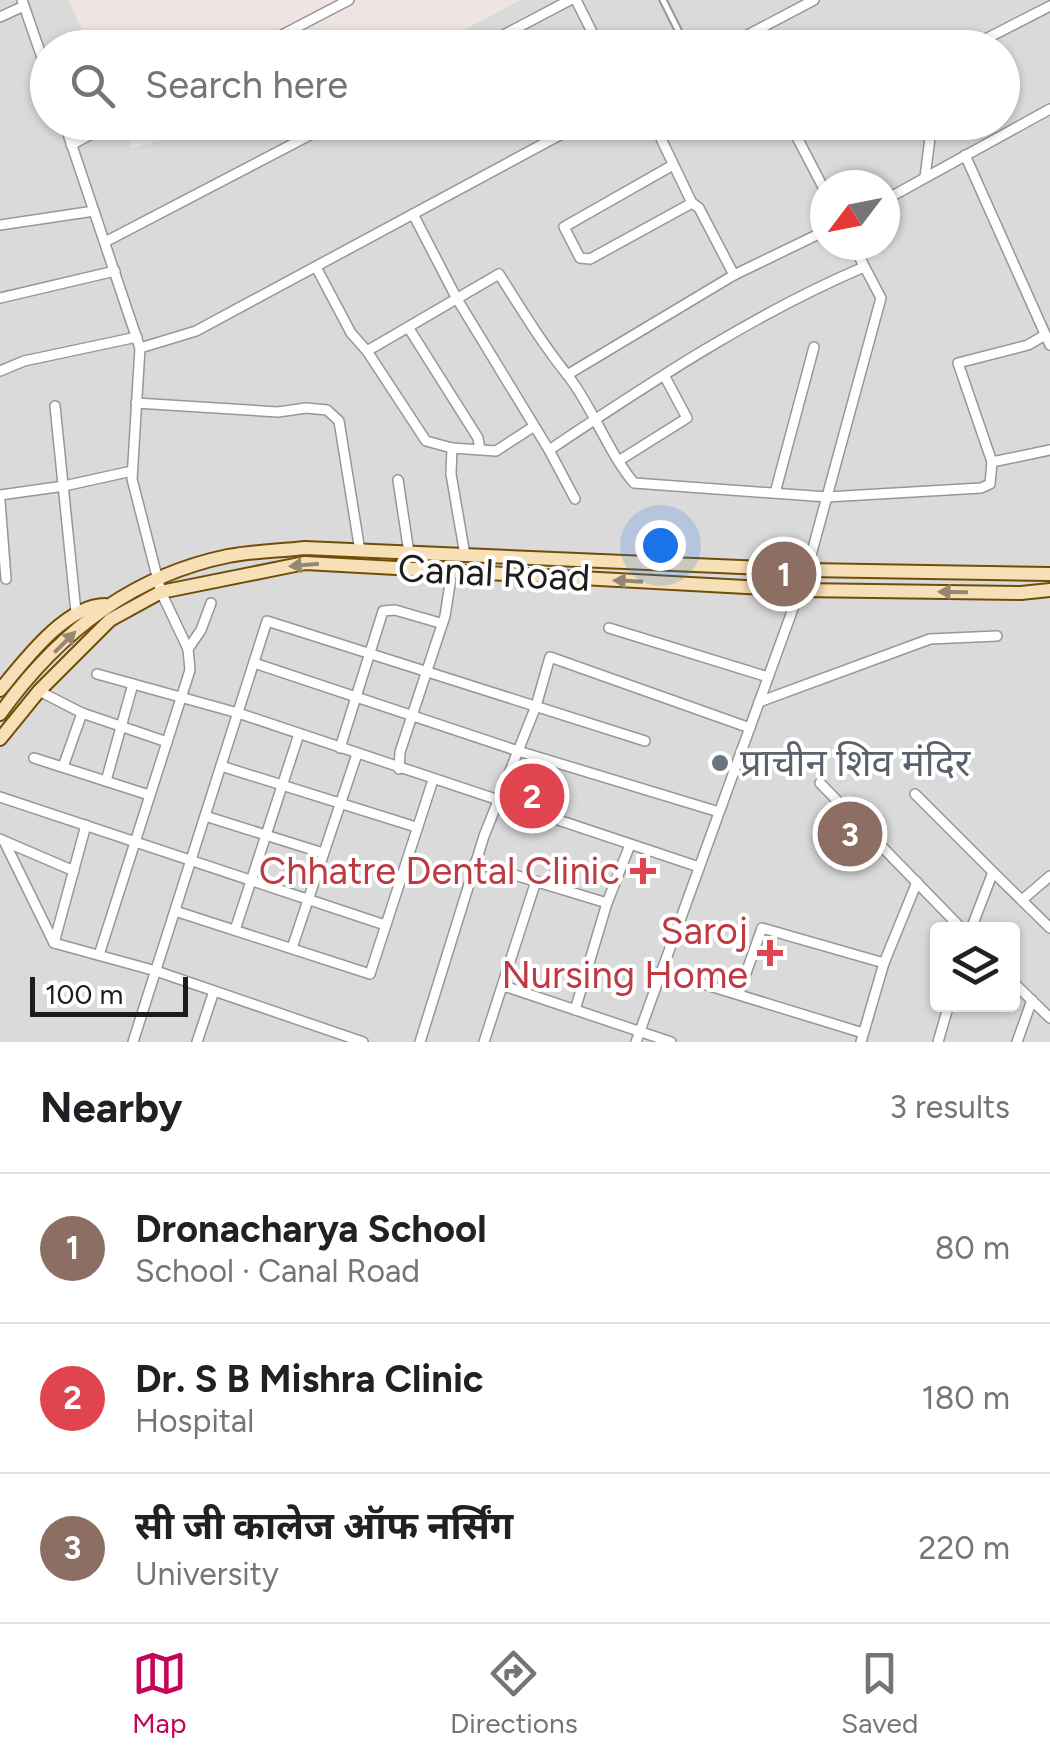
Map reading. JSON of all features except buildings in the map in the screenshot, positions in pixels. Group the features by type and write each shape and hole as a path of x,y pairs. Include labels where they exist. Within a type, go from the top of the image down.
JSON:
{"main road":[{"name":"Canal Road","path":"0,714 27,680 105,605 157,576 230,556 305,548 807,570 1050,574"},
{"name":"Canal Road","path":"0,739 110,620 161,592 305,563 800,590 1050,590"},
{"path":"0,690 76,612 105,605"}],"street":[{"path":"292,30 348,0"},
{"path":"514,30 573,0 590,30"},
{"path":"756,30 814,0"},
{"path":"0,17 23,3 32,30"},
{"path":"1003,30 1050,6"},
{"path":"1020,126 1050,109"},
{"path":"70,140 139,343 132,471 161,592 188,649 190,670 99,956"},
{"path":"71,144 79,140"},
{"path":"105,242 300,140"},
{"path":"0,370 24,360 196,331 551,140"},
{"path":"661,140 734,275"},
{"path":"798,140 814,170"},
{"path":"925,177 930,140"},
{"path":"900,191 994,140"},
{"path":"965,156 1050,346"},
{"path":"674,165 564,226 580,258 590,259 692,203"},
{"path":"0,224 94,211"},
{"path":"413,214 457,299 575,499"},
{"path":"568,376 734,275 810,239"},
{"path":"638,1037 807,570 881,298 861,260"},
{"path":"549,450 757,318 864,266"},
{"path":"316,267 350,333 367,351 426,441 452,448 496,451 533,427"},
{"path":"0,298 115,271"},
{"path":"367,351 498,274 568,376 620,460 621,468 634,483 827,497 980,488 990,484 992,462 958,363 1028,345 1044,335"},
{"path":"408,327 478,438 480,449"},
{"path":"775,493 814,347"},
{"path":"620,460 686,418 665,377"},
{"path":"136,403 278,412 327,410 339,421 360,551"},
{"path":"55,406 76,612"},
{"path":"452,448 451,474 465,555"},
{"path":"992,462 1050,450"},
{"path":"6,579 0,498 132,471"},
{"path":"398,480 409,553"},
{"path":"399,768 400,752 445,616 452,571"},
{"path":"188,649 201,630 211,603"},
{"path":"340,748 386,609 440,622"},
{"path":"133,1042 267,621 645,741"},
{"path":"609,628 768,677"},
{"path":"759,702 930,639 997,636"},
{"path":"420,1042 475,862 536,706 550,657 750,728"},
{"path":"254,662 518,752 719,812"},
{"path":"96,674 238,714 699,866"},
{"path":"106,781 133,684"},
{"path":"40,692 82,713 168,742"},
{"path":"63,767 82,713"},
{"path":"235,930 299,734"},
{"path":"292,948 357,754"},
{"path":"34,758 149,795"},
{"path":"221,766 416,828"},
{"path":"175,911 370,974 433,780"},
{"path":"820,783 954,922"},
{"path":"915,794 1050,928"},
{"path":"0,798 386,925"},
{"path":"205,816 323,854"},
{"path":"54,943 86,825"},
{"path":"2,840 74,872"},
{"path":"2,840 54,943 156,972 363,1042"},
{"path":"574,1010 630,844"},
{"path":"475,862 607,903"},
{"path":"974,922 992,872"},
{"path":"1022,900 1050,876"},
{"path":"484,1042 536,881"},
{"path":"661,971 739,993 862,1038 884,964 916,882"},
{"path":"739,993 762,928 884,964"},
{"path":"504,986 638,1037 671,1042"},
{"path":"1020,988 1050,1018"},
{"path":"197,1042 214,991"},
{"path":"1018,1042 1032,1000"},
{"path":"938,1042 947,1012"}],"lane":[{"path":"663,0 679,30"}],"shaded area":[{"path":"0,0 69,0 82,30 30,30 30,140 128,140 132,148 162,140 1020,140 1020,30 464,30 521,0 1050,0 1050,1042 0,1042"}],"place":[{"name":"Dronacharya School","path":"784,574"},
{"name":"प्राचीन शिव मंदिर","path":"720,763"},
{"name":"Dr. S B Mishra Clinic","path":"532,796"},
{"name":"सी जी कालेज ऑफ नर्सिंग","path":"850,834"},
{"name":"Chhatre Dental Clinic","path":"643,871"},
{"name":"Saroj Nursing Home","path":"770,953"}]}
